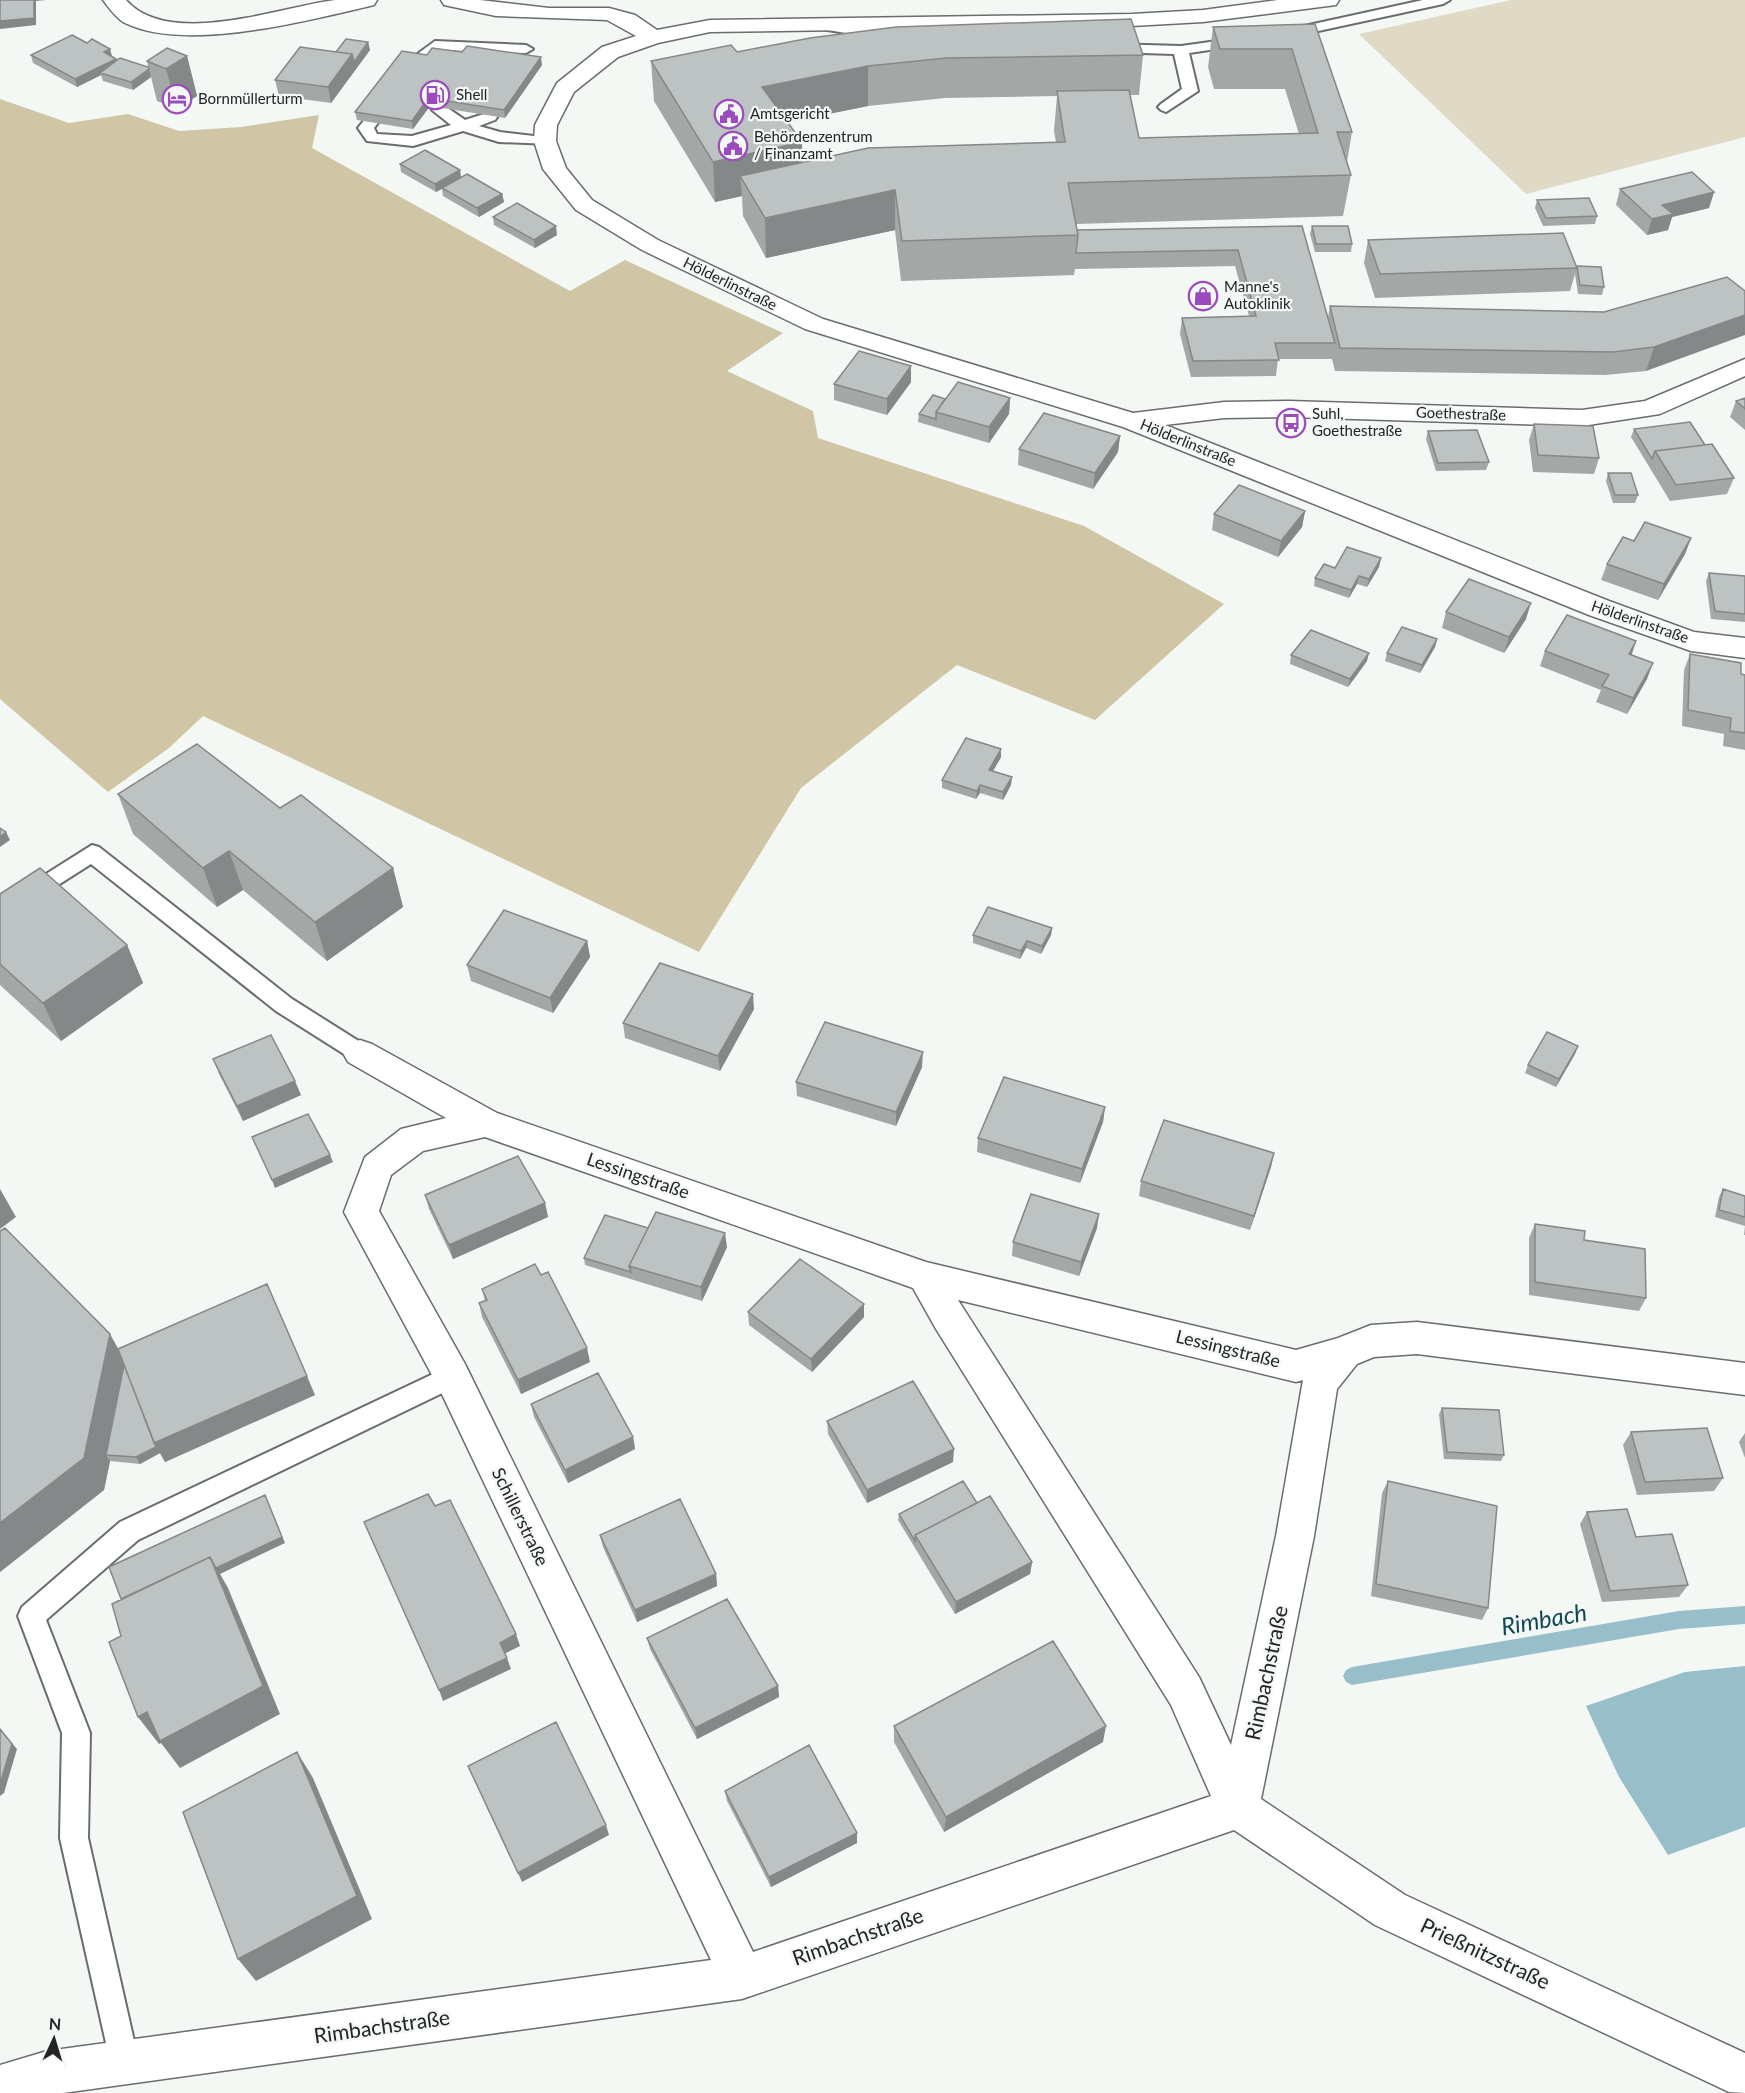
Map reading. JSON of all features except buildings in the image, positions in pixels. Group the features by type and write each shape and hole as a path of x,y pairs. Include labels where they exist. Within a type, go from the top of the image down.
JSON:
{"street":[{"path":"114,0 132,19 178,28 222,26 366,0"},
{"path":"452,0 496,10 549,14 609,14 627,20 653,37"},
{"path":"545,141 546,125 565,88 610,52 653,37 710,26 1132,20 1203,16 1328,0"},
{"name":"Hölderlinstraße","path":"545,141 555,169 584,205 650,245 814,324 1132,421 1599,608 1691,640 1745,648"},
{"name":"Goethestraße","path":"1132,421 1224,410 1289,409 1582,418 1651,408 1745,367"},
{"name":"Lessingstraße","path":"360,1053 485,1123 926,1276 1296,1366 1344,1353 1371,1341 1417,1338 1745,1379"},
{"name":"Schillerstraße","path":"485,1123 413,1139 376,1167 362,1212 453,1376 742,1977"},
{"path":"926,1276 949,1318 1185,1690 1238,1808"},
{"name":"Rimbachstraße","path":"0,2087 47,2073 742,1977 1238,1808 1295,1536 1320,1383 1344,1353"},
{"name":"Prießnitzstraße","path":"1238,1808 1390,1910 1745,2076"}],"lane":[{"path":"1271,37 1443,0"},
{"path":"806,23 876,35 908,37"},
{"path":"1097,48 1181,50 1249,40"},
{"path":"514,80 490,117 464,126 413,141 372,138 366,128 421,57 435,45 526,56"},
{"path":"1166,107 1190,92 1181,50"},
{"path":"526,56 481,54 440,110 464,126 499,138 545,141"},
{"path":"498,66 505,57 526,56"},
{"path":"464,126 465,114 472,104"},
{"path":"0,914 92,853 284,1005 360,1053"},
{"path":"124,2063 74,1838 76,1733 31,1616 129,1531 453,1376"}],"shaded area":[{"path":"1511,0 1745,0 1745,137 1526,194 1359,34"},
{"path":"0,99 69,123 128,114 179,131 241,127 319,115 312,148 570,291 625,260 783,333 727,371 813,411 818,438 1084,526 1224,604 1095,720 957,665 801,788 699,952 203,716 169,748 108,792 0,699"}],"water":[{"path":"1745,1666 1745,1827 1668,1855 1619,1777 1586,1706 1685,1672"}],"waterway":[{"name":"Rimbach","path":"1352,1676 1679,1620 1745,1615"}],"place":[{"name":"Shell","path":"435,95"},
{"name":"Bornmüllerturm","path":"177,99"},
{"name":"Amtsgericht","path":"729,114"},
{"name":"Behördenzentrum / Finanzamt","path":"733,146"},
{"name":"Manne's Autoklinik","path":"1203,296"},
{"name":"Suhl, Goethestraße","path":"1291,423"}]}
